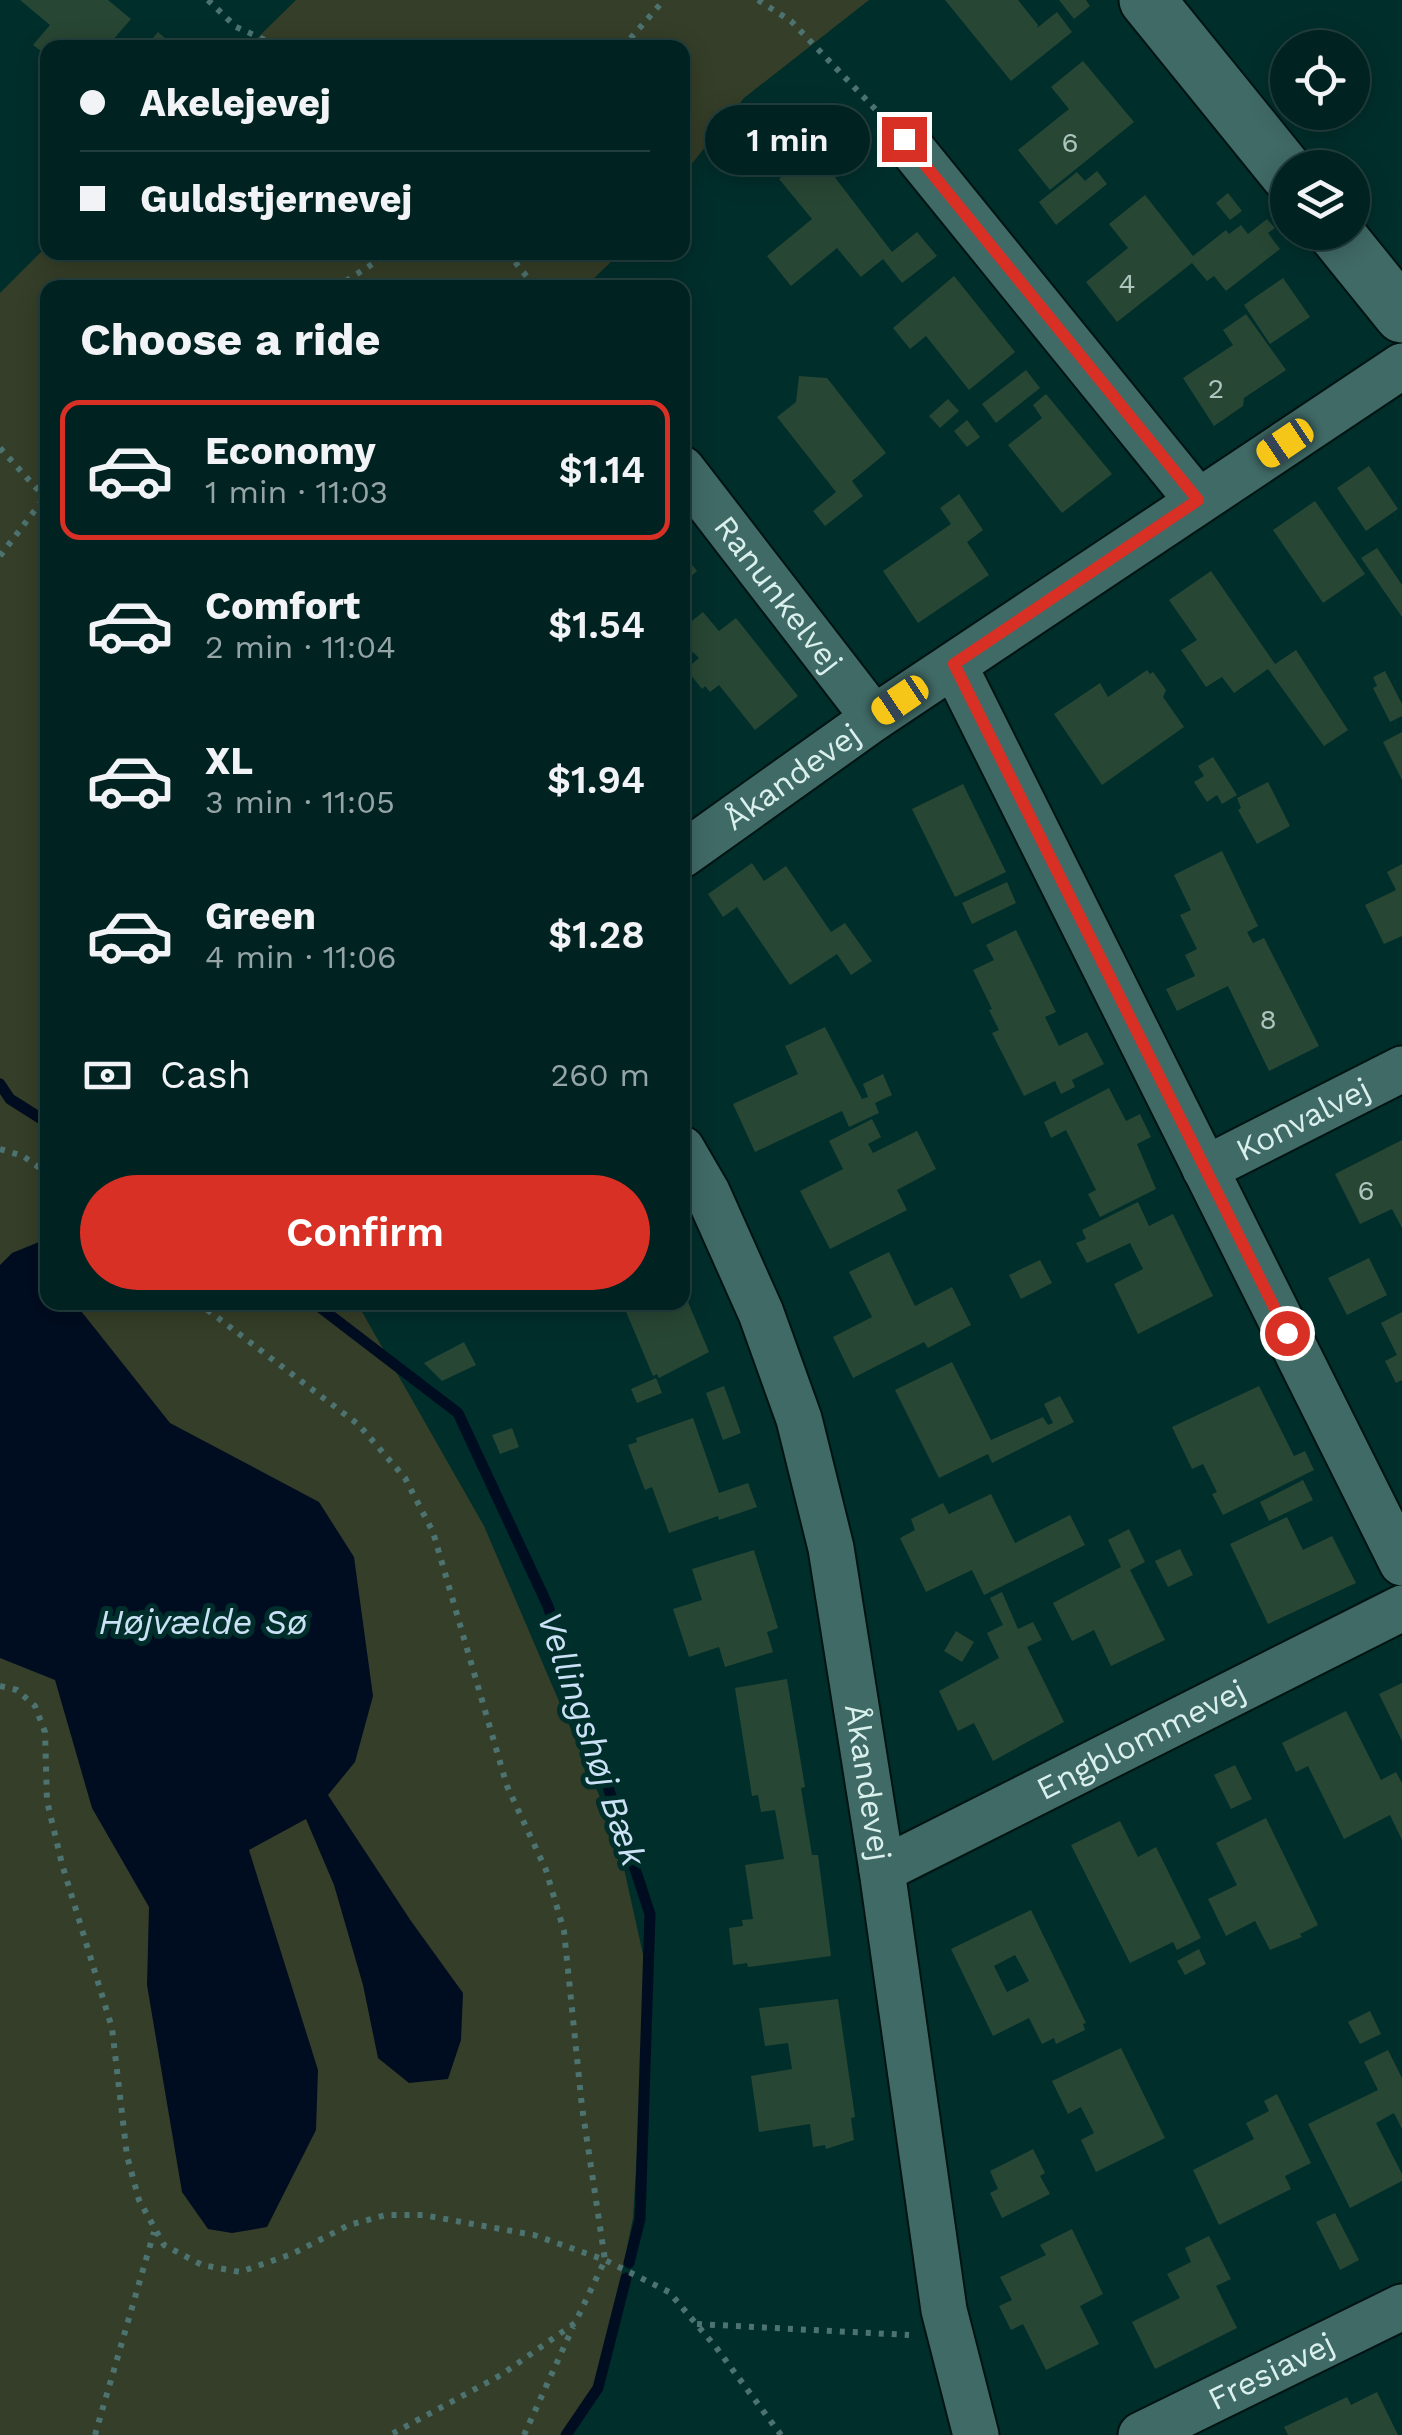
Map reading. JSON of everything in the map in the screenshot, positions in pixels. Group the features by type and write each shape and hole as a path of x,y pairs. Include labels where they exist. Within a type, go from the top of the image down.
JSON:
{"street":[{"path":"1148,0 1270,152"},
{"path":"904,139 1198,500"},
{"path":"1349,250 1402,316"},
{"name":"Åkandevej","path":"690,849 874,718 1402,366"},
{"name":"Ranunkelvej","path":"690,480 874,718"},
{"path":"954,664 1402,1563"},
{"name":"Konvalvej","path":"1205,1169 1402,1069"},
{"name":"Åkandevej","path":"690,1163 761,1313 799,1419 831,1548 882,1870 944,2310 976,2435"},
{"name":"Engblommevej","path":"882,1870 1402,1608"},
{"name":"Fresiavej","path":"1141,2435 1402,2307"}],"path":[{"path":"208,0 236,27 264,40"},
{"path":"629,40 664,0"},
{"path":"758,0 791,20 904,139"},
{"path":"348,280 379,260"},
{"path":"513,260 530,280"},
{"path":"0,448 40,491"},
{"path":"0,556 40,505"},
{"path":"0,1149 23,1156 40,1168"},
{"path":"207,1310 359,1425 405,1478 433,1532 507,1786 546,1870 564,1931 582,2107 605,2260 524,2435"},
{"path":"0,1686 17,1690 35,1706 45,1732 48,1801 62,1864 112,2028 127,2156 139,2200 164,2245 202,2265 240,2272 292,2254 349,2225 386,2215 423,2215 534,2234 605,2260 669,2292 781,2435"},
{"path":"95,2435 155,2231"},
{"path":"390,2435 501,2376 575,2323"},
{"path":"696,2324 910,2335 950,2332"}],"green space":[{"path":"296,0 869,0 744,98 690,166 690,40 255,40"},
{"path":"40,253 40,260 613,260 592,280 40,280 40,1310 361,1310 484,1526 617,1837 648,1977 633,2218 598,2388 566,2435 0,2435 0,293"}],"water":[{"name":"Højvælde Sø","path":"40,1242 40,1310 81,1310 170,1423 319,1502 354,1557 373,1696 355,1762 328,1795 463,1993 461,2040 448,2079 409,2083 378,2058 363,1985 334,1885 306,1819 249,1850 318,2070 316,2130 267,2227 232,2233 208,2229 182,2192 147,1985 149,1907 92,1808 55,1680 0,1658 0,1265 12,1253"}],"building":[{"path":"20,0 108,0 131,19 113,40 40,40 40,50 33,45 50,25"},
{"path":"945,0 1018,0 1037,28 1057,12 1072,32 1011,81"},
{"path":"1059,0 1086,0 1090,6 1074,19"},
{"path":"158,32 167,40 151,40"},
{"path":"1083,61 1134,122 1050,190 1018,150 1069,109 1051,87"},
{"path":"814,150 892,252 917,232 937,256 902,283 883,259 861,277 837,248 791,286 767,256 812,219 779,179"},
{"path":"1097,171 1107,184 1056,225 1039,202 1077,172 1085,181"},
{"path":"1228,193 1242,211 1230,220 1216,203"},
{"path":"1145,195 1193,256 1226,230 1229,234 1241,225 1248,234 1267,219 1270,250 1279,250 1226,291 1214,276 1207,281 1192,263 1117,322 1086,282 1128,248 1109,224"},
{"path":"954,276 1015,352 969,390 926,336 910,349 893,328"},
{"path":"1283,278 1310,317 1270,344 1244,305"},
{"path":"1246,314 1286,370 1244,398 1243,406 1214,426 1183,378 1233,345 1223,330"},
{"path":"1026,370 1040,388 996,423 982,404"},
{"path":"799,376 827,378 886,453 852,481 863,496 825,526 813,511 836,492 777,417 796,402"},
{"path":"1046,394 1112,474 1062,513 1008,445 1042,418 1033,405"},
{"path":"948,399 959,411 940,428 929,416"},
{"path":"967,420 980,437 967,447 954,431"},
{"path":"1369,466 1398,509 1366,531 1337,488"},
{"path":"959,494 983,530 967,542 989,575 918,623 883,571 951,524 940,508"},
{"path":"1315,501 1365,574 1323,603 1273,530"},
{"path":"1377,548 1402,585 1402,617 1361,558"},
{"path":"1211,571 1275,664 1296,650 1348,730 1324,746 1268,669 1234,693 1222,677 1206,687 1181,650 1197,640 1169,600"},
{"path":"703,612 719,631 736,618 798,696 755,730 719,685 710,692 705,686 702,689 690,674 690,666 699,658 693,652 690,654 690,623"},
{"path":"1147,670 1166,690 1163,697 1184,727 1102,785 1054,714 1100,683 1108,697"},
{"path":"1385,671 1402,704 1402,716 1390,722 1373,688 1377,686 1373,677"},
{"path":"1402,732 1402,780 1383,742"},
{"path":"1213,757 1237,795 1222,804 1217,795 1207,802 1194,782 1204,776 1198,766"},
{"path":"1268,782 1290,826 1257,844 1238,810 1241,808 1237,798"},
{"path":"963,784 1006,872 955,897 912,809"},
{"path":"1222,851 1258,926 1247,932 1253,943 1264,938 1319,1046 1269,1071 1228,986 1177,1011 1166,989 1195,976 1185,955 1197,949 1180,915 1191,910 1174,875"},
{"path":"752,863 764,881 786,866 831,932 845,923 872,961 851,975 837,954 790,985 737,907 723,917 708,894"},
{"path":"1402,864 1402,936 1384,944 1365,905 1396,890 1387,872"},
{"path":"1007,882 1016,903 972,924 962,903"},
{"path":"1016,930 1056,1012 1045,1017 1059,1046 1087,1032 1104,1064 1072,1080 1075,1087 1061,1094 1055,1081 1024,1096 992,1033 999,1030 973,970 994,960 986,945"},
{"path":"825,1027 862,1099 868,1097 863,1084 883,1074 892,1095 875,1103 879,1113 849,1127 842,1111 755,1152 733,1104 798,1074 785,1046"},
{"path":"1109,1088 1126,1121 1140,1114 1151,1137 1137,1144 1156,1189 1100,1217 1088,1194 1096,1190 1066,1130 1051,1138 1044,1122"},
{"path":"872,1119 881,1137 868,1144 873,1153 917,1131 936,1169 897,1190 907,1210 830,1249 800,1191 843,1169 829,1141"},
{"path":"1402,1140 1402,1228 1392,1209 1360,1224 1335,1174"},
{"path":"1138,1202 1149,1226 1173,1214 1213,1296 1138,1334 1114,1284 1143,1269 1130,1243 1087,1263 1076,1243 1086,1239 1082,1230"},
{"path":"889,1252 915,1306 952,1287 971,1325 928,1348 924,1342 853,1378 833,1337 872,1317 849,1272"},
{"path":"1369,1258 1387,1295 1347,1315 1328,1278"},
{"path":"1040,1260 1052,1283 1021,1299 1009,1275"},
{"path":"690,1307 709,1352 659,1378 657,1374 653,1376 625,1310 690,1310"},
{"path":"1402,1312 1402,1380 1396,1383 1385,1361 1397,1355 1381,1323"},
{"path":"464,1342 476,1365 442,1381 424,1363"},
{"path":"952,1362 991,1440 1043,1417 1048,1425 1053,1423 1044,1404 1060,1396 1074,1422 992,1463 988,1454 939,1478 895,1390"},
{"path":"656,1378 662,1393 637,1403 631,1389"},
{"path":"724,1386 741,1433 723,1440 706,1393"},
{"path":"1259,1386 1294,1456 1305,1451 1314,1470 1223,1515 1203,1464 1192,1469 1172,1427"},
{"path":"693,1418 719,1493 748,1483 757,1507 669,1533 652,1487 645,1490 628,1445 637,1442 636,1438"},
{"path":"512,1428 519,1447 500,1454 492,1435"},
{"path":"1303,1480 1313,1500 1269,1521 1260,1502"},
{"path":"991,1494 1015,1543 1070,1515 1085,1545 984,1595 972,1570 926,1592 900,1538 915,1530 911,1519 943,1503 949,1514"},
{"path":"1287,1517 1303,1550 1332,1536 1356,1583 1268,1624 1230,1544"},
{"path":"1129,1529 1145,1562 1130,1570 1165,1640 1111,1666 1094,1630 1072,1641 1053,1603 1121,1567 1108,1540"},
{"path":"1180,1549 1193,1575 1168,1587 1155,1561"},
{"path":"754,1550 778,1628 767,1632 773,1652 725,1667 719,1647 689,1657 673,1609 702,1600 692,1569"},
{"path":"1002,1592 1018,1629 1033,1622 1042,1640 1027,1647 1064,1722 993,1761 974,1723 958,1731 939,1691 999,1658 987,1633 1003,1625 990,1598"},
{"path":"956,1631 974,1642 962,1662 944,1651"},
{"path":"787,1679 805,1787 801,1788 812,1855 818,1855 831,1956 748,1967 747,1963 733,1965 729,1928 743,1926 742,1920 753,1919 745,1865 784,1859 775,1810 761,1812 758,1795 752,1796 735,1688"},
{"path":"1402,1683 1402,1741 1379,1694"},
{"path":"1346,1711 1381,1780 1396,1772 1402,1783 1402,1840 1390,1815 1344,1839 1308,1766 1296,1772 1282,1743"},
{"path":"1235,1765 1252,1799 1231,1809 1214,1775"},
{"path":"1266,1818 1318,1925 1300,1934 1302,1937 1270,1950 1255,1921 1226,1936 1208,1899 1237,1885 1216,1843"},
{"path":"1120,1821 1138,1857 1156,1847 1201,1938 1177,1950 1173,1942 1130,1963 1071,1845"},
{"path":"1031,1910 1086,2023 1085,2030 1056,2044 1054,2038 1042,2044 1029,2018 993,2036 951,1949","holes":["1015,1955 1029,1981 1007,1992 994,1966"]},
{"path":"1199,1949 1206,1964 1185,1975 1177,1961"},
{"path":"838,1999 855,2117 851,2118 854,2140 826,2149 825,2145 813,2147 810,2124 759,2132 751,2076 792,2069 788,2043 765,2046 759,2008"},
{"path":"1370,2011 1381,2034 1360,2044 1348,2022"},
{"path":"1121,2048 1165,2138 1096,2172 1081,2140 1094,2133 1081,2107 1068,2114 1052,2081"},
{"path":"1388,2050 1402,2078 1402,2129 1394,2113 1376,2123 1402,2181 1350,2208 1308,2124 1378,2090 1364,2062"},
{"path":"1277,2094 1311,2163 1285,2176 1291,2189 1219,2225 1193,2170 1254,2139 1246,2123 1269,2111 1264,2101"},
{"path":"1033,2149 1050,2194 1002,2218 990,2193 998,2189 990,2171"},
{"path":"1335,2213 1359,2260 1340,2270 1316,2222"},
{"path":"1072,2229 1103,2294 1080,2306 1099,2344 1046,2370 1023,2324 1011,2330 999,2306 1012,2300 1000,2277 1046,2255 1040,2245"},
{"path":"1209,2236 1231,2279 1216,2286 1237,2328 1155,2369 1132,2322 1180,2298 1167,2274 1191,2262 1185,2248"},
{"path":"1377,2392 1398,2435 1288,2435 1284,2427 1347,2397 1351,2405"}],"waterway":[{"name":"Vellingshøj Bæk","path":"0,1084 10,1099 40,1118"},
{"name":"Vellingshøj Bæk","path":"323,1310 458,1413 548,1606 650,1914 640,2219 629,2263"},
{"name":"Vellingshøj Bæk","path":"566,2435 598,2388 626,2278"}],"route":[{"path":"904,139 1198,500 954,664 1287,1333"}]}
